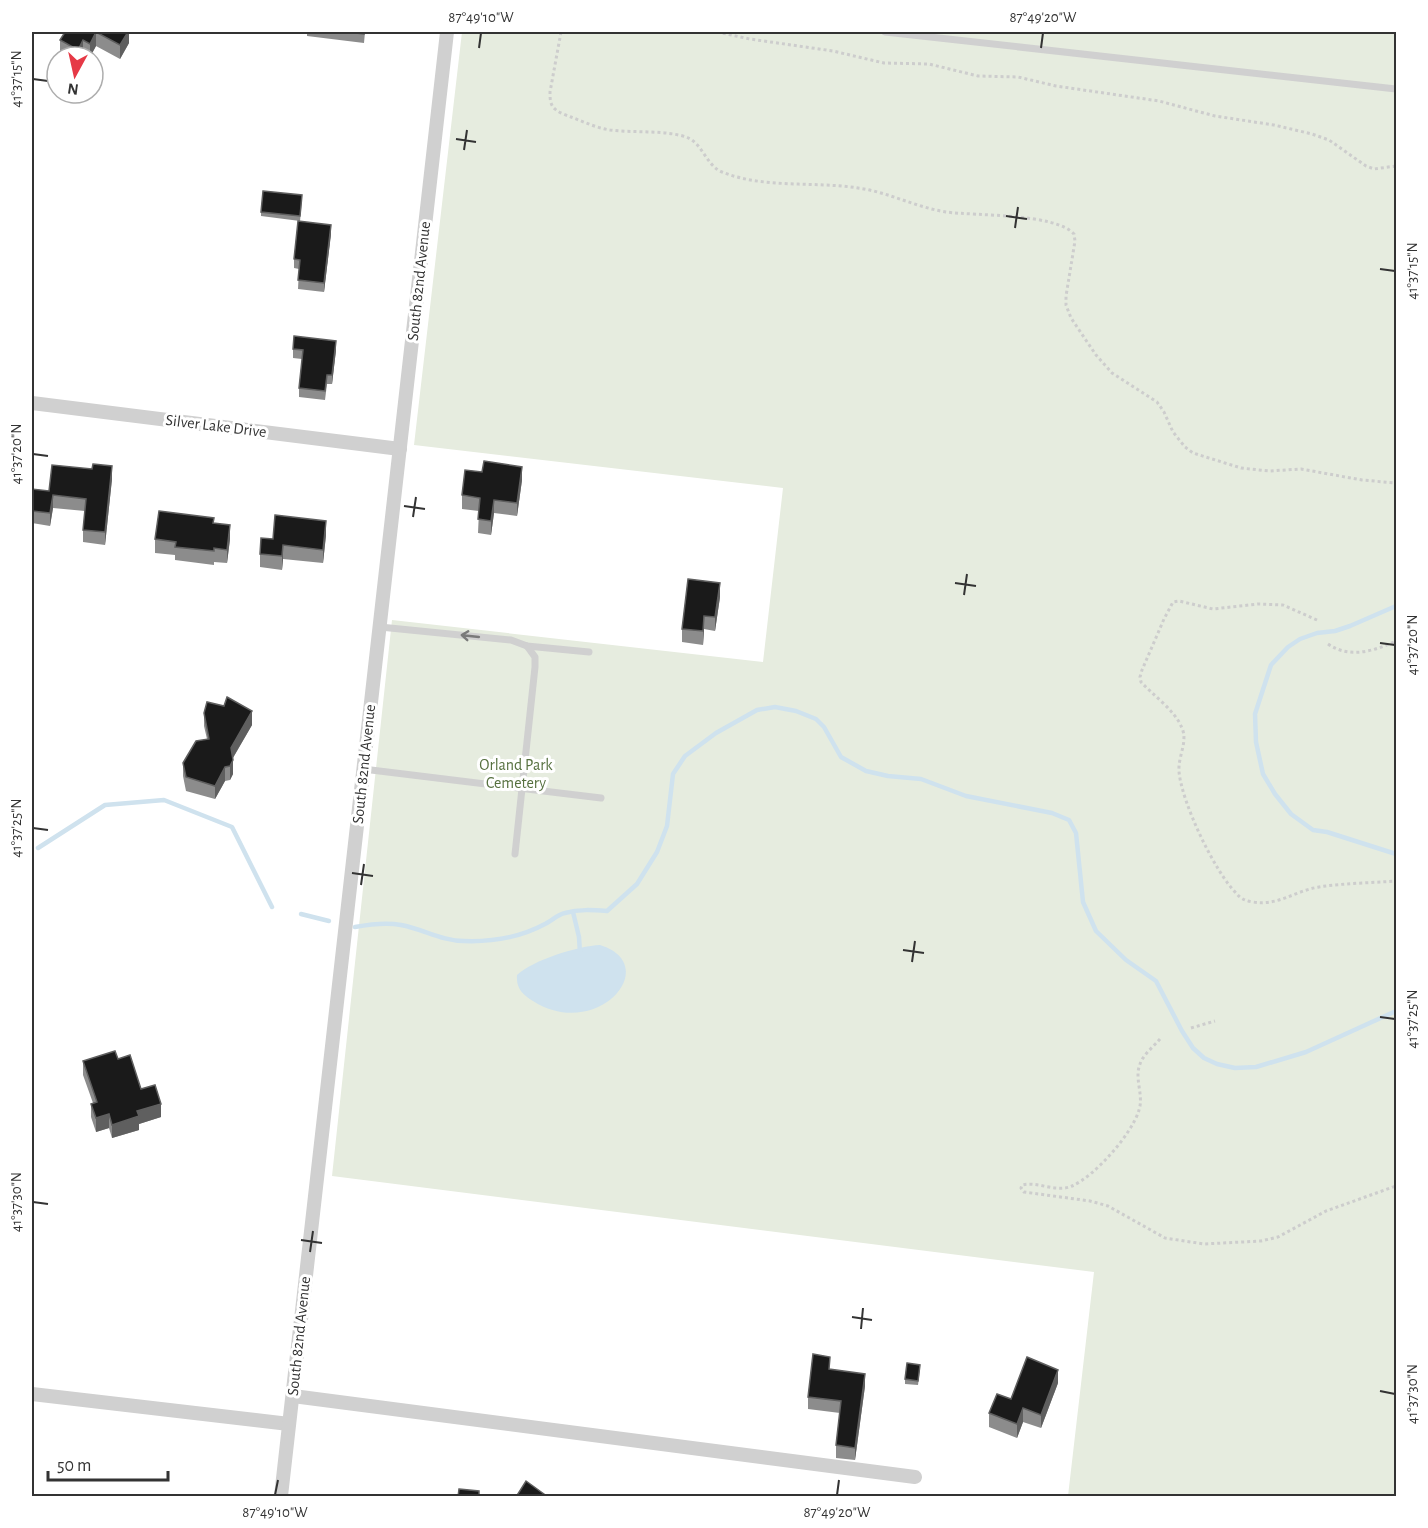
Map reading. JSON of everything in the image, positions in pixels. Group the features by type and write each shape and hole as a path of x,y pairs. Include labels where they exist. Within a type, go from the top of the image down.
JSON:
{"street":[{"name":"South 82nd Avenue","path":"281,1497 447,32"},
{"name":"Silver Lake Drive","path":"32,404 400,449"},
{"path":"32,1394 289,1424"},
{"path":"292,1396 915,1477"}],"lane":[{"path":"885,32 1396,89"},
{"path":"380,627 511,640 527,646 589,652"},
{"path":"515,854 535,667 535,657 527,646"},
{"path":"363,769 601,798"}],"path":[{"path":"561,32 550,92 550,101 555,110 588,124 611,130 664,132 687,136 697,143 716,169 731,175 859,188 876,191 909,204 946,212 1029,219 1064,226 1074,234 1075,241 1066,305 1077,330 1112,373 1156,402 1164,412 1173,432 1192,453 1241,468 1269,471 1301,469 1362,480 1396,483"},
{"path":"717,32 833,51 885,63 929,64 978,76 1029,78 1056,86 1159,101 1198,112 1284,128 1329,140 1366,166 1374,169 1396,166"},
{"path":"1317,620 1283,605 1258,604 1213,609 1179,601 1173,602 1142,670 1141,682 1181,725 1184,738 1179,768 1183,792 1220,872 1237,895 1244,900 1265,903 1279,901 1318,887 1396,881"},
{"path":"1328,644 1337,650 1352,653 1383,647 1396,641"},
{"path":"1191,1028 1215,1021"},
{"path":"1160,1039 1139,1065 1141,1100 1136,1119 1108,1156 1074,1186 1057,1188 1029,1183 1022,1185 1024,1192 1090,1201 1108,1206 1165,1238 1204,1244 1278,1237 1326,1211 1396,1186"}],"green space":[{"name":"Orland Park Cemetery","path":"462,32 1396,32 1396,1496 1068,1496 1094,1272 332,1176 392,620 763,662 783,488 414,445"}],"water":[{"path":"600,945 618,955 626,968 624,982 614,996 599,1007 579,1012 557,1011 533,1001 519,987 517,975 524,969 568,951"}],"building":[{"path":"65,32 96,32 90,44 83,40 80,45 69,45 60,40"},
{"path":"96,32 128,32 120,45"},
{"path":"263,191 302,195 300,216 261,212"},
{"path":"298,221 331,225 324,283 298,280 300,260 294,259"},
{"path":"294,336 336,341 332,375 327,375 325,391 299,388 303,350 293,349"},
{"path":"484,461 522,467 517,503 494,500 491,521 478,519 480,498 462,495 465,470 482,472"},
{"path":"93,464 112,466 105,532 83,530 86,499 53,495 50,513 32,511 32,489 49,491 52,465 92,469"},
{"path":"159,511 214,518 213,523 230,525 227,550 175,547 176,542 155,539"},
{"path":"275,515 326,521 323,550 283,545 282,556 260,554 261,538 273,539"},
{"path":"688,579 720,583 715,617 704,616 703,631 682,629"},
{"path":"227,697 252,711 231,748 233,760 230,766 225,767 215,786 186,777 183,763 196,741 209,739 204,713 207,702 224,706"},
{"path":"115,1051 118,1059 130,1055 141,1089 155,1085 161,1104 137,1111 139,1116 112,1125 109,1114 96,1118 91,1104 97,1102 83,1061"},
{"path":"813,1354 830,1357 829,1369 865,1374 855,1448 836,1445 841,1401 808,1397"},
{"path":"1027,1357 1058,1370 1041,1415 1023,1408 1017,1424 989,1413 997,1394 1011,1399"},
{"path":"907,1363 920,1365 918,1381 905,1379"},
{"path":"526,1481 548,1497 516,1497"},
{"path":"459,1489 479,1491 479,1497 458,1497"}],"waterway":[{"path":"1396,606 1350,626 1300,639 1288,647 1271,665 1255,714 1256,742 1263,774 1291,814 1313,830 1327,832 1396,854"},
{"path":"355,927 395,924 448,939 485,941 506,938 536,929 570,912 607,911 637,884 657,852 667,826 673,774 685,756 716,733 757,710 775,707 796,711 816,719 824,727 841,757 866,771 921,779 966,796 1052,813 1069,820 1076,833 1083,902 1096,931 1126,960 1156,981 1182,1031 1193,1048 1204,1058 1235,1068 1256,1067 1306,1052 1396,1011"},
{"path":"38,848 105,805 164,800 232,827 272,907"},
{"path":"573,912 580,953"},
{"path":"301,914 329,921"}]}
